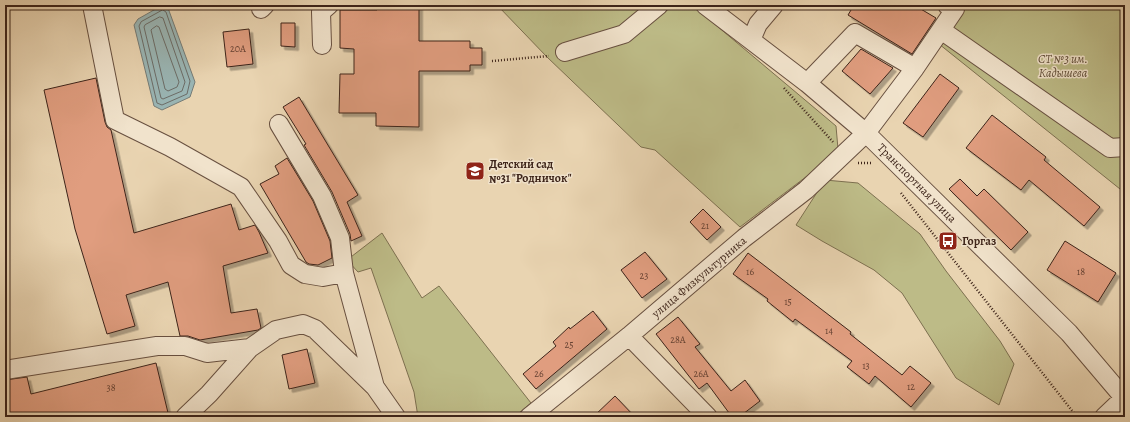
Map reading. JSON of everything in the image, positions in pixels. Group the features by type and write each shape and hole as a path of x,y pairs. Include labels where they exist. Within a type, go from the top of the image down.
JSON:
{"street":[{"path":"92,5 115,120 170,147 241,187 278,241 291,265 305,274 323,277 344,273"},
{"path":"322,45 321,12 329,5"},
{"path":"565,52 624,34 659,5"},
{"path":"751,40 758,24 774,5"},
{"name":"улица Физкультурника","path":"529,417 629,336 744,238 806,190 844,154 866,132 915,68 955,9 947,5"},
{"name":"Транспортная улица","path":"700,10 751,40 807,83 866,132 1068,333 1124,398"},
{"path":"941,30 1110,148 1125,147"},
{"path":"807,83 855,32 915,68"},
{"path":"279,124 322,196 340,238 344,273 375,387"},
{"path":"185,417 209,394 250,348 276,330 303,324 314,329 375,387 396,417"},
{"path":"629,336 708,417"},
{"path":"5,370 157,346 185,346 207,353 250,348"},
{"path":"1104,417 1124,398"}],"path":[{"path":"682,5 700,10"},
{"path":"492,61 547,57 565,52"},
{"path":"780,84 844,154 859,164 877,163"},
{"path":"896,187 1077,417"}],"green space":[{"path":"497,5 692,5 836,126 838,149 815,170 740,227 655,150 641,147 547,57"},
{"name":"СТ №3 им. Кадышева","path":"960,5 1125,5 1125,193 939,44"},
{"path":"825,180 858,183 920,234 946,271 1000,341 1014,364 999,405 956,378 902,293 874,270 796,225"},
{"path":"382,233 422,298 439,286 531,403 514,417 418,417 414,392 371,268 358,272 347,260"}],"water":[{"path":"161,6 168,8 195,82 190,97 162,110 154,106 134,25 138,19"}],"building":[{"path":"377,5 419,5 419,41 470,41 470,48 482,48 482,65 470,65 470,71 419,71 419,127 376,126 376,113 339,113 340,74 354,74 354,49 340,48 340,10 377,10"},
{"path":"854,5 914,5 936,18 912,54 848,15"},
{"path":"281,23 295,23 295,47 281,46"},
{"path":"249,29 253,64 227,67 223,32"},
{"path":"861,49 893,68 870,94 842,71"},
{"path":"940,74 959,88 923,137 903,123"},
{"path":"96,78 105,122 107,127 111,130 134,233 231,204 239,230 255,225 268,253 223,266 231,313 257,309 261,328 258,330 200,340 188,336 180,336 168,282 126,295 135,326 107,334 75,229 44,90"},
{"path":"299,97 358,195 347,202 362,236 351,241 350,234 332,192 304,145 306,144 283,107"},
{"path":"992,115 1046,157 1044,160 1100,207 1084,226 1029,180 1021,190 966,148"},
{"path":"287,158 313,201 330,241 332,258 318,265 309,264 306,262 260,184 279,174 275,166"},
{"path":"960,179 977,196 984,189 1028,232 1011,250 949,189"},
{"path":"703,209 721,227 707,240 690,222"},
{"path":"1065,241 1116,273 1098,302 1047,270"},
{"path":"645,252 667,279 642,298 621,270"},
{"path":"748,253 851,332 850,334 902,375 910,366 931,383 911,407 875,376 869,384 847,367 852,361 795,319 793,322 767,301 768,299 733,274"},
{"path":"593,311 607,329 536,389 523,374 556,346 553,342 569,327 570,329"},
{"path":"678,317 700,344 695,347 731,391 745,380 760,401 739,417 732,417 707,383 699,389 656,334"},
{"path":"307,349 315,383 289,389 282,355"},
{"path":"156,363 169,417 5,417 5,380 27,377 31,394"},
{"path":"615,396 635,417 593,417"}],"place":[{"name":"Детский сад №31 \"Родничок\"","path":"475,171"},
{"name":"Горгаз","path":"948,241"}]}
